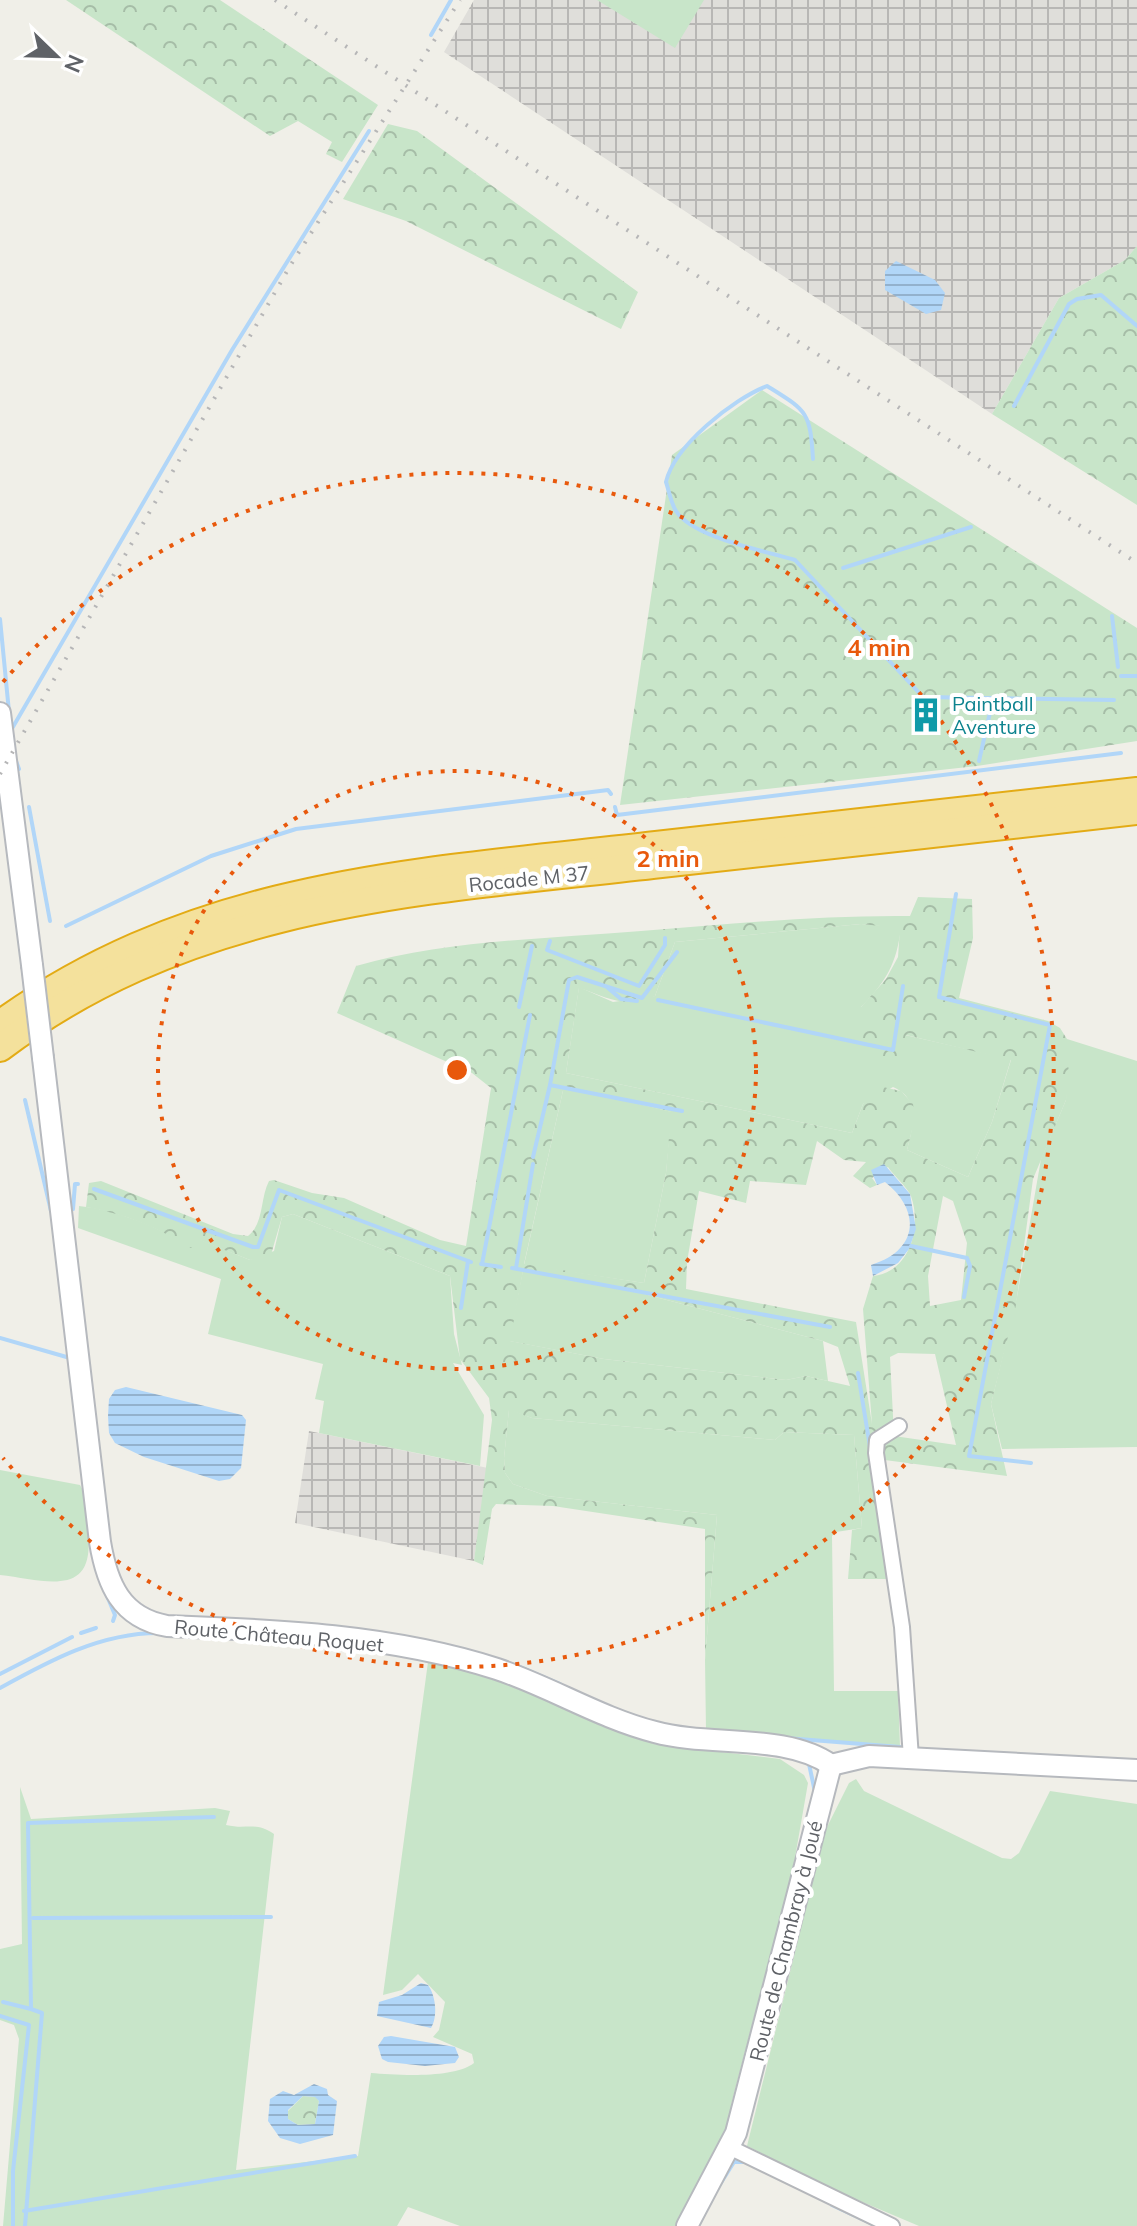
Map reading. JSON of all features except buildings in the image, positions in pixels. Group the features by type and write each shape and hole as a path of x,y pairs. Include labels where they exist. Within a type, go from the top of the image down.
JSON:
{"highway":[{"name":"Rocade M 37","path":"0,1024 59,985 147,940 216,914 311,889 455,868 1137,791"},
{"name":"Rocade M 37","path":"0,1048 69,1002 155,959 222,933 315,908 457,888 1137,811"}],"street":[{"name":"Route Château Roquet","path":"0,715 100,1542 111,1585 126,1608 147,1621 167,1626 358,1640 445,1655 520,1677 652,1732 695,1740 789,1748 814,1754 831,1765"},
{"path":"899,1426 877,1440 876,1453 902,1627 911,1758"},
{"path":"831,1765 869,1756 1137,1770"},
{"name":"Route de Chambray à Joué","path":"687,2226 731,2148 741,2118 831,1765"},
{"path":"731,2148 892,2226"}],"shaded area":[{"path":"474,0 1137,0 1137,246 1125,260 1059,298 992,414 444,52"},
{"path":"309,1431 488,1468 474,1561 295,1523"}],"green space":[{"path":"66,0 220,0 378,105 342,162 326,154 332,142 298,121 270,136"},
{"path":"597,0 704,0 675,48"},
{"path":"388,124 417,131 638,292 621,329 406,221 343,199"},
{"path":"1137,246 1137,505 992,414 1059,298 1125,260"},
{"path":"762,390 1137,628 1137,741 977,766 620,805 672,455"},
{"path":"918,897 972,899 973,938 959,998 1048,1021 1060,1028 1067,1039 1069,1079 1066,1100 1033,1179 1016,1305 991,1404 1007,1476 877,1459 887,1579 848,1579 852,1530 862,1528 854,1435 784,1432 775,1440 532,1418 509,1410 504,1458 505,1473 513,1484 547,1496 717,1515 705,1660 705,1529 553,1506 496,1504 492,1509 483,1565 474,1561 492,1420 489,1398 460,1359 450,1276 293,1214 282,1217 270,1258 250,1260 199,1240 191,1248 140,1222 86,1207 89,1183 101,1181 233,1234 248,1236 257,1225 269,1181 274,1180 312,1193 344,1198 440,1240 466,1246 491,1088 472,1073 337,1013 356,966 426,951 497,942 775,920 910,916","holes":["861,924 900,928 898,957 886,979 861,1007 852,1045 894,1062 906,1035 1011,1060 992,1122 968,1177 907,1150 915,1118 913,1104 901,1091 883,1087 863,1104 852,1133 566,1073 579,988 626,1002 655,996 675,942","564,1086 671,1112 666,1173 644,1283 524,1264","817,1141 844,1160 866,1162 853,1176 870,1188 877,1185 872,1178 888,1167 911,1196 915,1221 910,1246 896,1266 886,1273 873,1276 863,1309 872,1424 856,1322 686,1289 687,1262 699,1191 746,1203 750,1181 806,1185","943,1196 953,1201 967,1243 961,1300 930,1306 928,1276","523,1271 644,1294 823,1341 838,1347 850,1386 806,1376 786,1380 604,1359 510,1341","898,1353 935,1354 956,1445 894,1436 890,1357"]},
{"path":"861,924 901,927 897,951 889,971 861,1007 905,1035 1011,1059 992,1122 968,1177 907,1150 913,1114 908,1099 893,1087 863,1104 852,1133 566,1073 579,987 613,1002 655,996 675,942"},
{"path":"1067,1039 1137,1061 1137,1447 1002,1449 991,1404 1017,1297 1041,1159 1066,1100"},
{"path":"564,1086 672,1112 666,1173 644,1283 524,1265"},
{"path":"79,1206 137,1220 191,1247 198,1239 250,1260 274,1251 282,1217 293,1214 450,1276 454,1334 462,1365 453,1363 484,1415 480,1466 319,1433 324,1401 315,1399 323,1364 208,1334 221,1279 78,1228"},
{"path":"523,1270 644,1294 823,1341 828,1381 806,1376 786,1380 604,1359 509,1341"},
{"path":"509,1409 532,1418 775,1440 784,1432 854,1435 862,1528 836,1532 832,1536 834,1691 898,1691 900,1747 706,1731 705,1660 717,1515 547,1496 513,1484 505,1473 504,1458"},
{"path":"0,1470 80,1485 86,1502 88,1555 83,1569 75,1577 49,1581 0,1575"},
{"path":"428,1662 485,1675 654,1744 780,1759 804,1775 808,1783 793,1869 731,2105 737,2106 726,2141 678,2226 460,2226 408,2207 397,2226 3,2226 19,2039 14,2025 0,2020 0,1949 22,1944 20,1787 31,1819 215,1808 230,1811 226,1825 256,1827 274,1834 236,2170 358,2156 371,2073 439,2074 474,2063 472,2054 433,2037 439,2030 445,2002 418,1974 402,1990 383,1995"},
{"path":"856,1779 864,1791 1002,1858 1011,1859 1019,1853 1050,1791 1137,1804 1137,2226 919,2226 834,2190 747,2146 825,1831 849,1783"},
{"path":"303,2096 316,2097 319,2101 315,2124 298,2125 288,2119 288,2111"}],"water":[{"path":"896,261 935,280 945,293 941,310 926,314 885,290 885,271"},
{"path":"884,1164 910,1194 916,1229 909,1249 898,1263 873,1276 871,1265 887,1259 898,1250 910,1229 905,1205 885,1182 877,1185 871,1170"},
{"path":"126,1387 242,1415 246,1420 241,1468 230,1479 219,1481 144,1457 115,1443 109,1433 109,1399 115,1390"},
{"path":"421,1983 428,1985 434,2001 435,2018 431,2028 377,2016 379,2002 402,1995"},
{"path":"384,2037 455,2047 459,2057 455,2063 425,2066 388,2062 382,2059 378,2046"},
{"path":"314,2084 327,2089 328,2095 337,2101 333,2135 300,2144 280,2138 268,2121 270,2099 283,2091 294,2095","holes":["303,2096 315,2097 319,2101 315,2124 298,2125 288,2119 288,2110"]}],"waterway":[{"path":"431,35 451,0"},
{"path":"10,732 232,350 369,131"},
{"path":"1014,406 1069,304 1077,299 1101,295 1137,326"},
{"path":"813,459 810,431 804,414 791,401 767,386 738,401 707,425 680,454 666,482 676,511 698,529 795,560 923,697 1114,700"},
{"path":"843,568 971,527"},
{"path":"1112,616 1118,667"},
{"path":"0,619 9,712"},
{"path":"1121,676 1137,676"},
{"path":"979,761 991,708"},
{"path":"615,807 617,815 1121,753"},
{"path":"16,761 19,769"},
{"path":"66,926 211,856 296,829 608,790 611,794"},
{"path":"29,807 50,921"},
{"path":"956,894 939,997 1050,1025 969,1456 1031,1463"},
{"path":"550,941 547,950 639,986 665,945 665,938"},
{"path":"519,1007 532,946"},
{"path":"677,952 642,998 577,977 569,980 550,1085 682,1111"},
{"path":"658,1000 893,1050 903,986"},
{"path":"608,988 621,999 637,1001"},
{"path":"482,1264 530,1015"},
{"path":"533,1157 550,1085"},
{"path":"25,1100 51,1211"},
{"path":"516,1268 533,1164"},
{"path":"73,1209 75,1184 78,1184"},
{"path":"94,1189 253,1247 258,1247 279,1190 471,1262"},
{"path":"911,1246 967,1258 970,1266 964,1297"},
{"path":"461,1308 468,1261"},
{"path":"481,1264 501,1267"},
{"path":"512,1268 830,1327"},
{"path":"0,1338 70,1358"},
{"path":"858,1373 870,1447"},
{"path":"100,1579 115,1615 113,1621"},
{"path":"81,1633 96,1628"},
{"path":"0,1688 95,1643 158,1633"},
{"path":"0,1674 72,1637"},
{"path":"520,1667 560,1684"},
{"path":"786,1738 900,1747"},
{"path":"809,1764 815,1792"},
{"path":"3,2002 31,2009 28,1823 214,1817"},
{"path":"33,1918 271,1917"},
{"path":"25,2226 42,2013 31,2009"},
{"path":"0,2016 29,2025 13,2171 13,2226"},
{"path":"24,2211 355,2156"},
{"path":"717,2189 734,2162 745,2162"},
{"path":"832,2205 877,2226"}],"railway":[{"path":"275,0 1137,563"},
{"path":"0,774 290,266 460,0"}],"place":[{"name":"Paintball Aventure","path":"926,715"}]}
